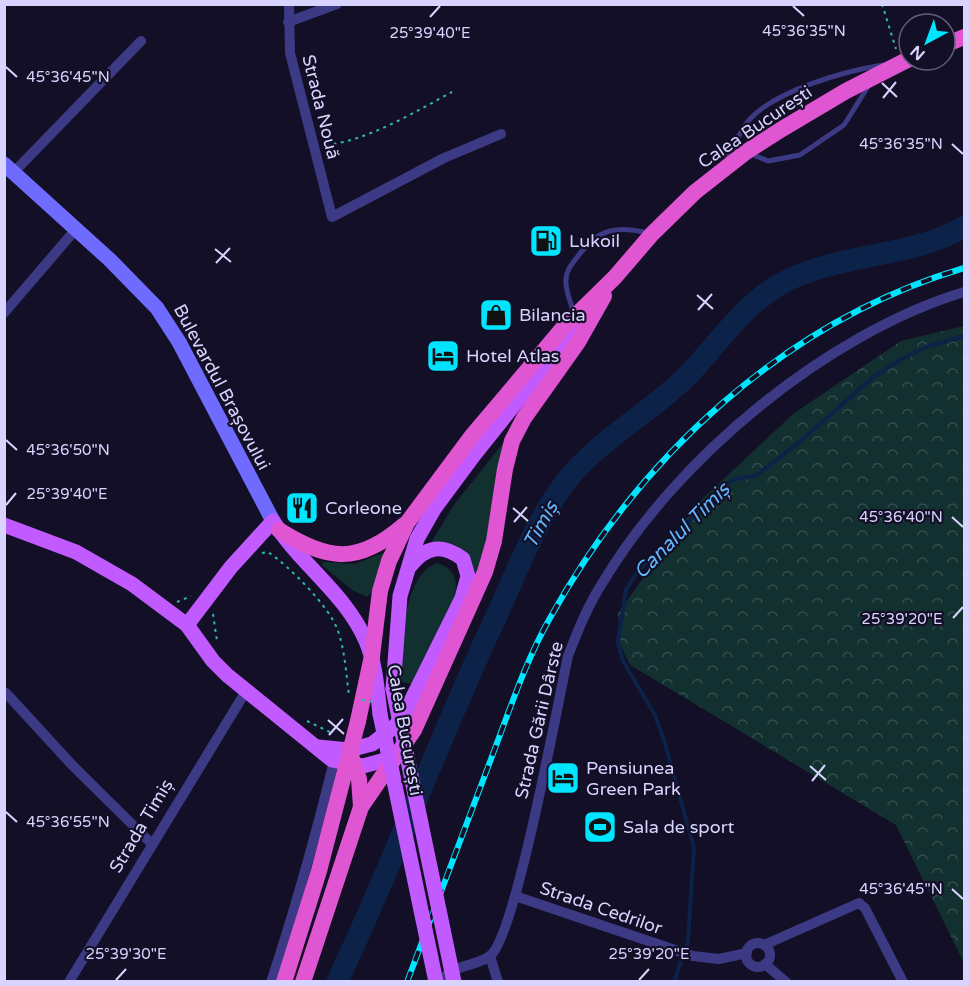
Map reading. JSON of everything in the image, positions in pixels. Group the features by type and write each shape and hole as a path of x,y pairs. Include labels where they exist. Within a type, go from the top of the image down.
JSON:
{"highway":[{"name":"Calea București","path":"372,656 380,591 407,523 471,437 575,317 615,277 652,234 720,172 746,152 812,111 897,66"},
{"path":"303,981 361,807 420,718 486,572 494,541 505,469 512,441 524,418 578,342 615,277"},
{"path":"276,526 320,552 351,555 381,543 407,523"},
{"path":"284,981 319,871 358,721 356,700 372,656"},
{"path":"349,750 355,766 361,807"}],"main road":[{"name":"Bulevardul Brașovului","path":"9,168 136,285 166,320 276,526 350,612 372,656"},
{"name":"Calea București","path":"454,981 393,689 396,631 407,570 417,539 446,492 615,277"},
{"path":"4,525 76,552 132,584 187,625 213,661 246,691 322,752 355,766 372,765 396,757"},
{"path":"187,625 236,561 276,526"},
{"path":"322,752 349,750 372,744 395,726 405,713 462,598 468,576 463,559 440,547 428,549 407,570"},
{"name":"Calea București","path":"372,656 380,714 438,981"}],"street":[{"name":"Strada Nouă","path":"289,4 290,53 332,217 444,158 501,134"},
{"path":"288,22 337,4"},
{"path":"9,168 141,42"},
{"path":"4,314 76,229"},
{"name":"Strada Gării Dârste","path":"490,956 499,943 515,896 568,656 583,619 625,547 685,476 746,418 817,362 875,327 933,302 964,292"},
{"name":"Strada Timiș","path":"69,981 246,691"},
{"path":"6,693 72,765 153,844"},
{"path":"271,981 297,904 333,765 322,752"},
{"name":"Strada Cedrilor","path":"515,896 693,956 719,959 747,953"},
{"path":"764,945 770,954 765,964 758,966 751,963 747,953 753,944 764,945 859,903 865,908 903,981"},
{"path":"438,981 454,969 490,956 498,981"},
{"path":"765,964 786,981"}],"lane":[{"path":"720,172 743,129 764,108 846,71 897,63"},
{"path":"746,152 768,161 800,155 844,125 874,77"},
{"path":"575,317 566,282 567,271 584,249 601,233 618,228 652,234"}],"path":[{"path":"882,4 897,43"},
{"path":"314,146 339,144 407,116 452,92"},
{"path":"259,554 268,552 281,561 326,610 338,628 356,700"},
{"path":"169,611 177,602 194,595"},
{"path":"215,606 212,612 217,642"},
{"path":"300,718 332,733"}],"green space":[{"path":"964,326 964,963 896,825 630,665 620,644 618,613 697,504 793,414 901,341"},
{"path":"508,437 491,526 476,574 472,565 428,548 453,506"},
{"path":"385,552 371,593 367,597 352,590 322,565 323,562 355,564"},
{"path":"437,563 443,565 454,575 455,595 411,684 402,682 402,634 410,597 426,570"}],"waterway":[{"name":"Timiș","path":"337,982 518,567 553,499 564,484 607,441 674,388 752,305 777,286 823,267 918,245 942,238 964,227"},
{"name":"Canalul Timiș","path":"674,982 688,941 694,848 655,715 623,661 618,642 626,590 637,572 681,531 710,498 733,480 757,475 802,440 871,379 898,361 926,347 964,336"}],"railway":[{"path":"407,982 533,652 550,618 586,559 627,502 673,450 724,402 778,359 836,322 899,292 964,268"}],"place":[{"name":"Lukoil","path":"546,241"},
{"name":"Bilancia","path":"496,315"},
{"name":"Hotel Atlas","path":"443,356"},
{"name":"Corleone","path":"302,508"},
{"name":"Pensiunea Green Park","path":"563,778"},
{"name":"Sala de sport","path":"600,827"}]}
